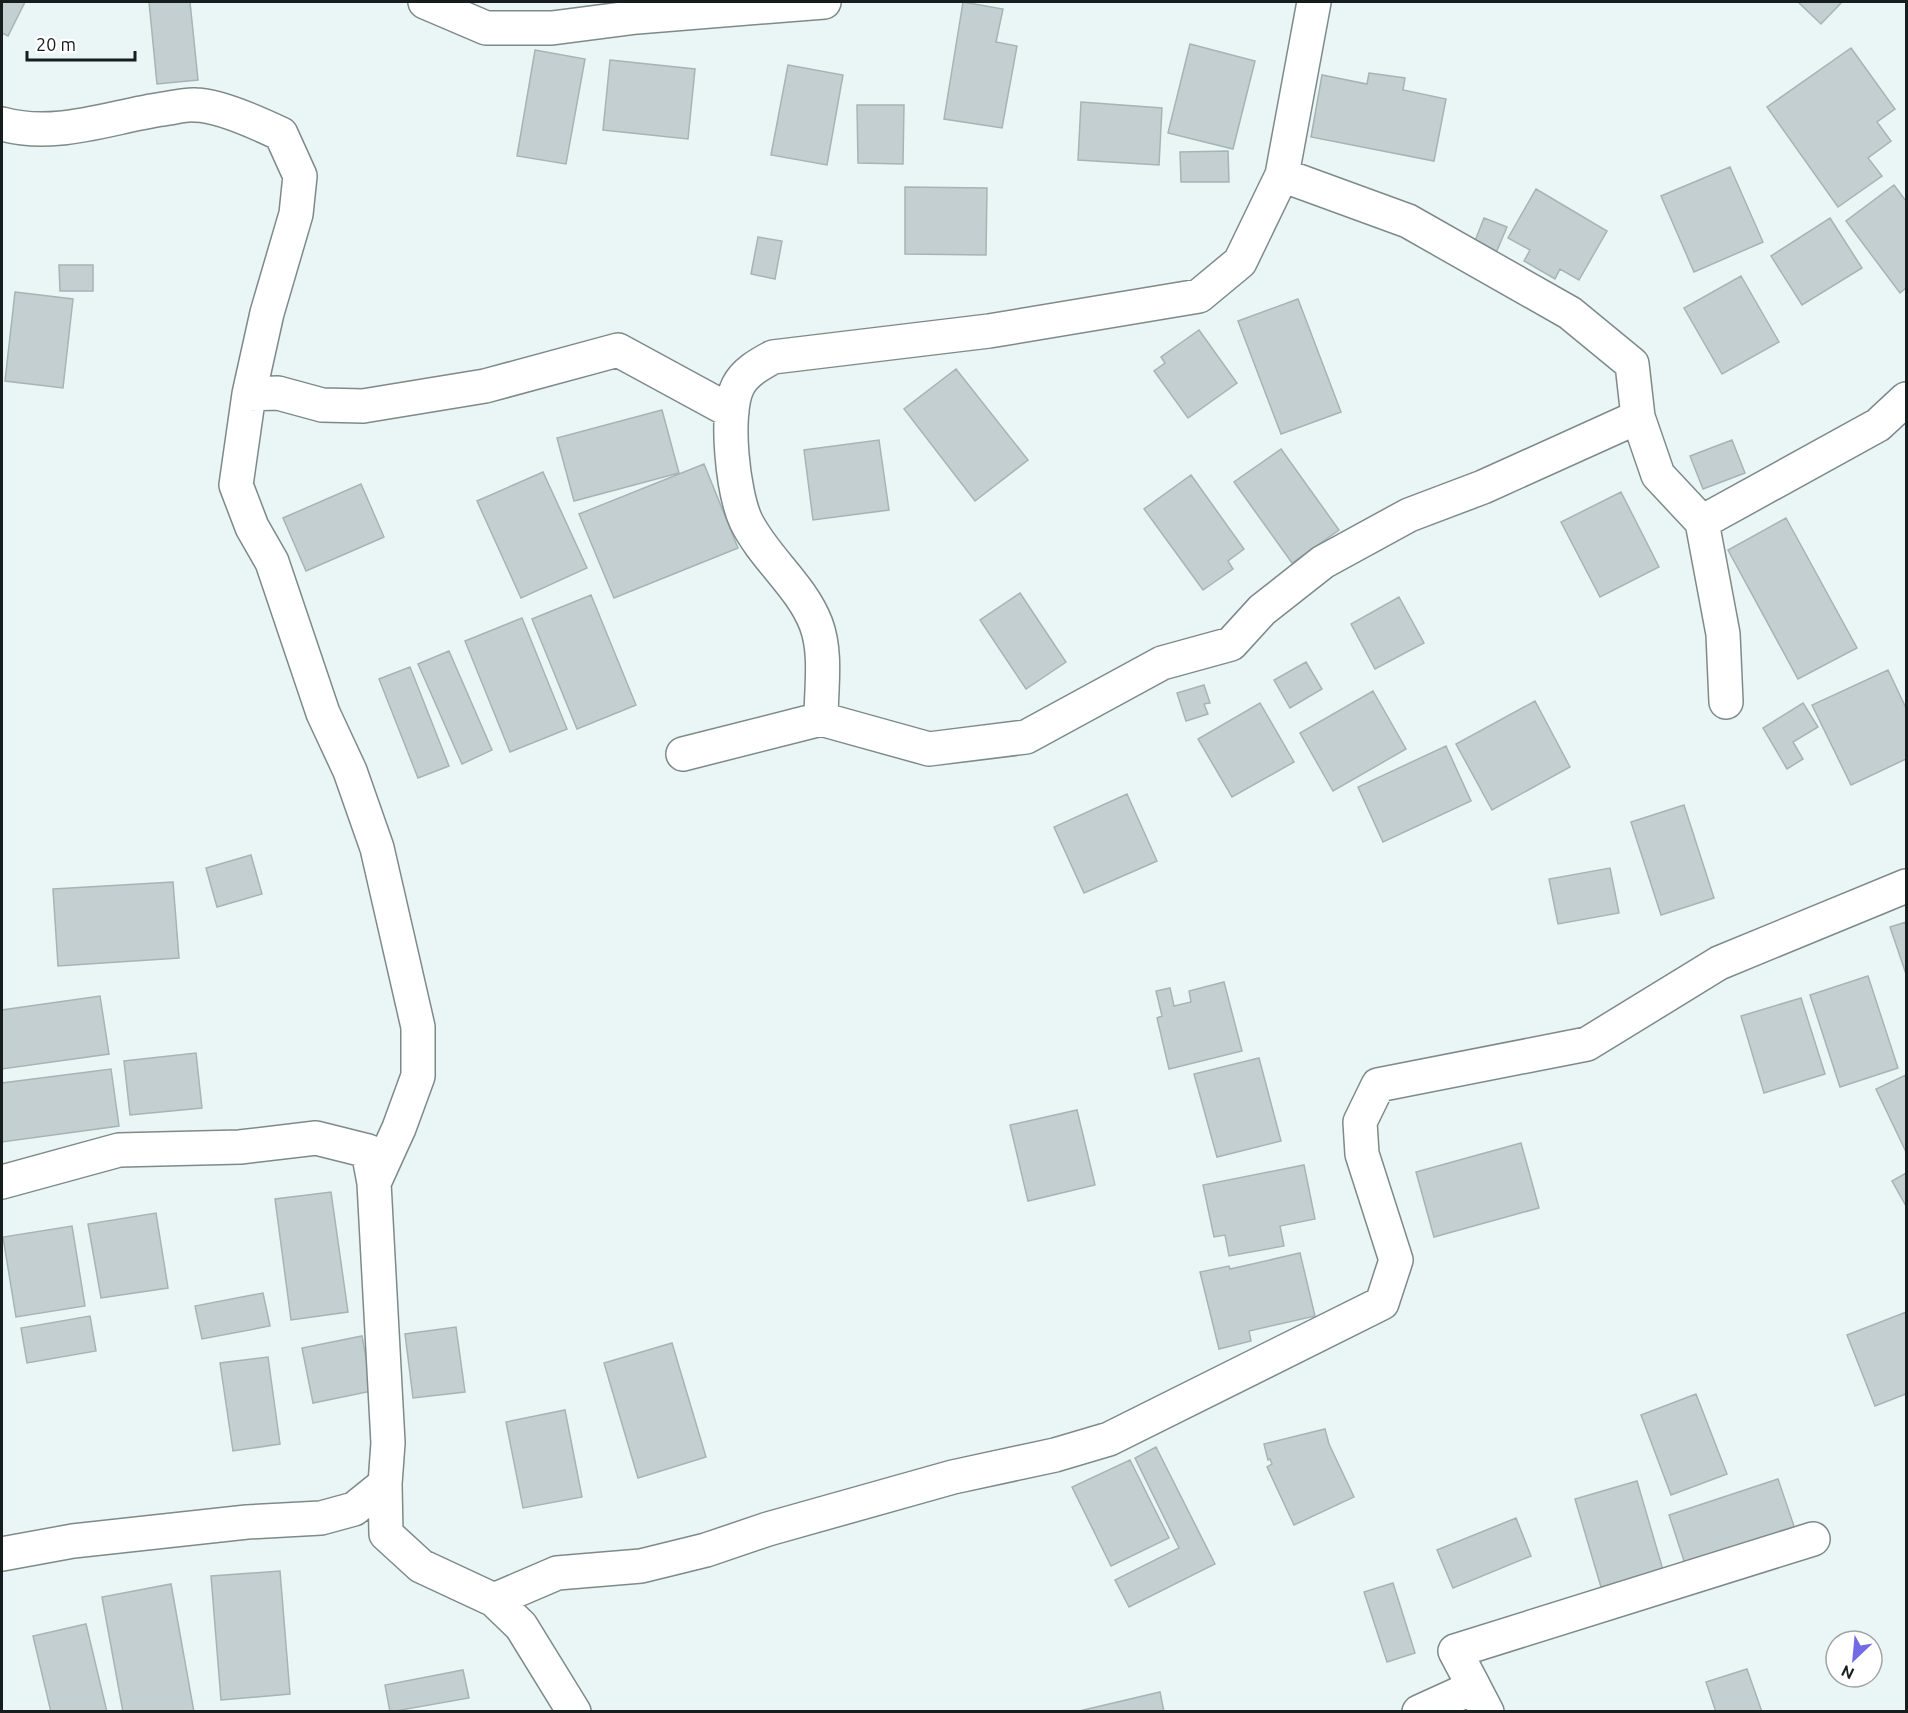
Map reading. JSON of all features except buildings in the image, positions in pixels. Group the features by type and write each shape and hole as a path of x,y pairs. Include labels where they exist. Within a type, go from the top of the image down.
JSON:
{"street":[{"path":"425,2 486,28 552,28 638,17 824,2"},
{"path":"821,719 821,647 815,623 791,583 747,522 734,473 732,412 738,386 742,380 759,364 773,357 989,331 1199,296 1240,262 1282,175 1314,2"},
{"path":"2,124 22,130 88,126 138,113 196,104 249,120 281,134 300,176 297,214 267,313 249,394 236,485 252,526 272,562 324,713 350,771 377,848 418,1027 418,1076 399,1128 374,1183"},
{"path":"1282,175 1408,221 1570,313 1632,364 1638,417 1658,475 1702,522 1723,634 1726,702"},
{"path":"249,394 278,393 322,405 363,406 485,386 618,350 732,412"},
{"path":"1702,522 1878,425 1906,399"},
{"path":"683,754 821,719 928,749 1026,737 1162,663 1232,644 1262,610 1323,562 1408,515 1483,487 1638,417"},
{"path":"494,1599 557,1573 640,1566 706,1550 768,1529 953,1477 1054,1455 1109,1439 1382,1303 1396,1260 1362,1154 1360,1122 1378,1085 1587,1044 1719,963 1906,886"},
{"path":"2,1182 119,1150 240,1147 314,1125 368,1151 374,1183 388,1443 385,1484 386,1534"},
{"path":"2,1554 73,1541 247,1522 321,1518 354,1509 385,1484"},
{"path":"354,1509 381,1521 386,1534 421,1566 494,1599 521,1626 574,1712"},
{"path":"1419,1712 1481,1699 1455,1651 1813,1539"}]}
